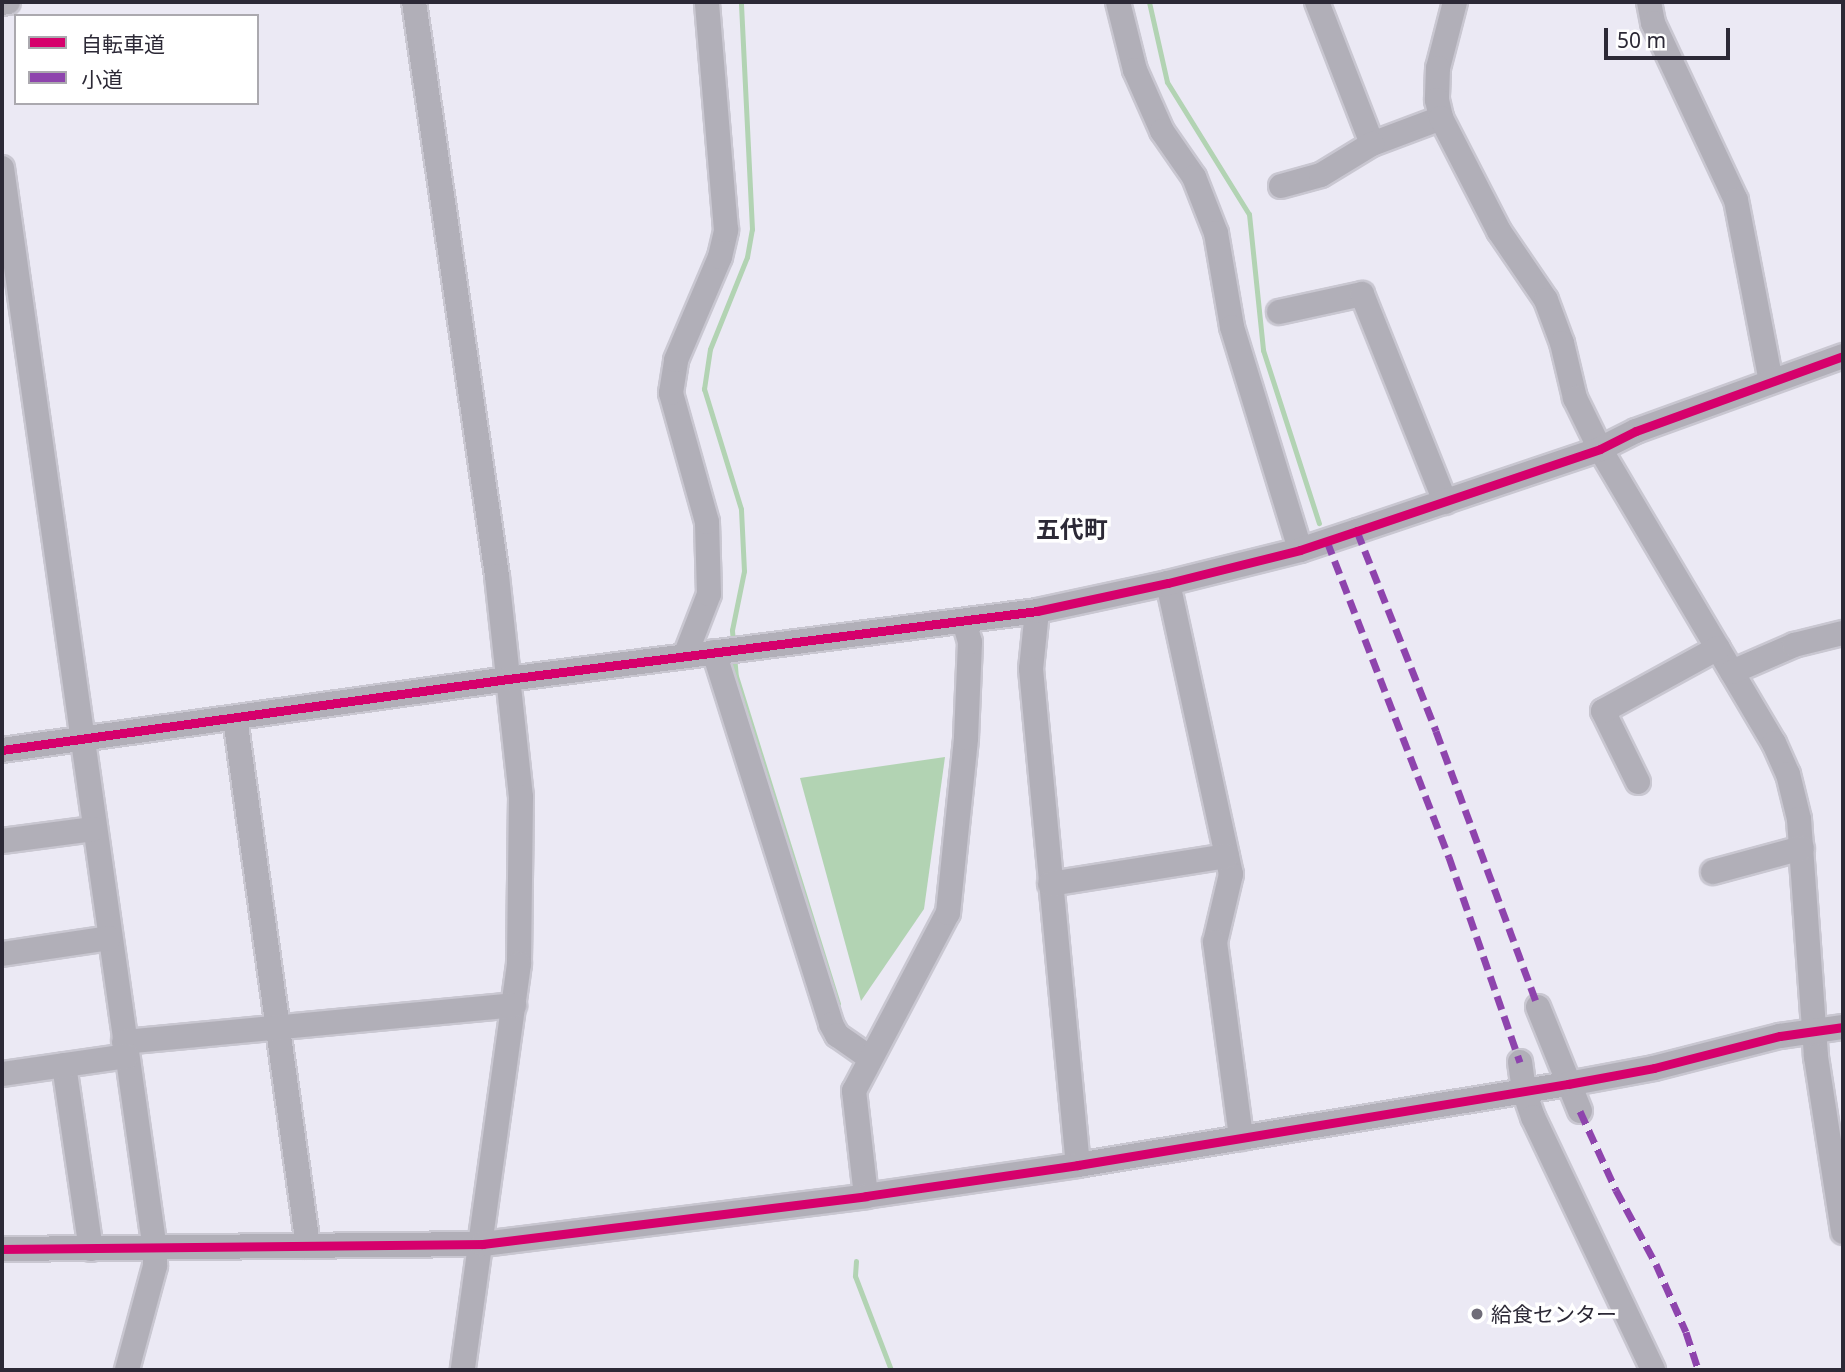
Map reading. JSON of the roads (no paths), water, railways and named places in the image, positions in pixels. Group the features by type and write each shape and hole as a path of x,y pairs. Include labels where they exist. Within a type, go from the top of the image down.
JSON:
{"street":[{"path":"2,3 8,2"},
{"path":"414,2 497,576 521,797 519,964 483,1244 463,1370"},
{"path":"685,656 709,594 707,522 671,393 676,360 720,257 726,230 707,2"},
{"path":"1118,2 1135,70 1162,131 1194,177 1216,233 1232,327 1300,550"},
{"path":"1317,2 1372,144"},
{"path":"1455,2 1438,68 1437,100 1441,118 1499,231 1546,300 1562,344 1575,398 1600,449 1774,743 1788,774 1799,819 1802,848 1813,1031 1843,1232"},
{"path":"1649,2 1653,23 1736,201 1771,381"},
{"path":"1282,186 1321,175 1372,144 1441,118"},
{"path":"2,168 80,740 155,1250 155,1266 127,1370"},
{"path":"1279,312 1362,294 1445,502"},
{"path":"2,750 508,679 1037,611 1168,583 1300,550 1445,502 1600,449 1636,431 1843,356"},
{"path":"1168,583 1231,874 1215,942 1241,1138"},
{"path":"1037,611 1031,669 1049,884 1078,1165"},
{"path":"866,1196 853,1097 870,1058 948,913 966,738 970,642 964,621"},
{"path":"1732,672 1794,645 1843,633"},
{"path":"1638,782 1604,711 1718,648"},
{"path":"713,652 831,1024 837,1035 870,1058"},
{"path":"235,718 309,1246"},
{"path":"2,841 93,828"},
{"path":"1713,872 1802,848"},
{"path":"1049,884 1227,856"},
{"path":"2,954 109,938"},
{"path":"2,1074 64,1065 125,1049 278,1028 514,1004"},
{"path":"1538,1007 1580,1111"},
{"path":"2,1249 155,1250 483,1244 866,1196 1078,1165 1567,1084 1654,1068 1813,1031 1843,1027"},
{"path":"1520,1062 1524,1091 1533,1118 1653,1370"},
{"path":"64,1065 91,1250"}],"waterway":[{"path":"733,642 732,630 744,571 741,509 704,389 710,349 747,257 752,229 741,2"},
{"path":"1149,2 1167,82 1249,214 1263,350 1319,523"},
{"path":"734,655 736,676 838,1004"},
{"path":"856,1261 855,1276 891,1370"}],"place":[{"name":"給食センター","path":"1477,1314"}],"district":[{"name":"五代町","path":"1072,529"}]}
